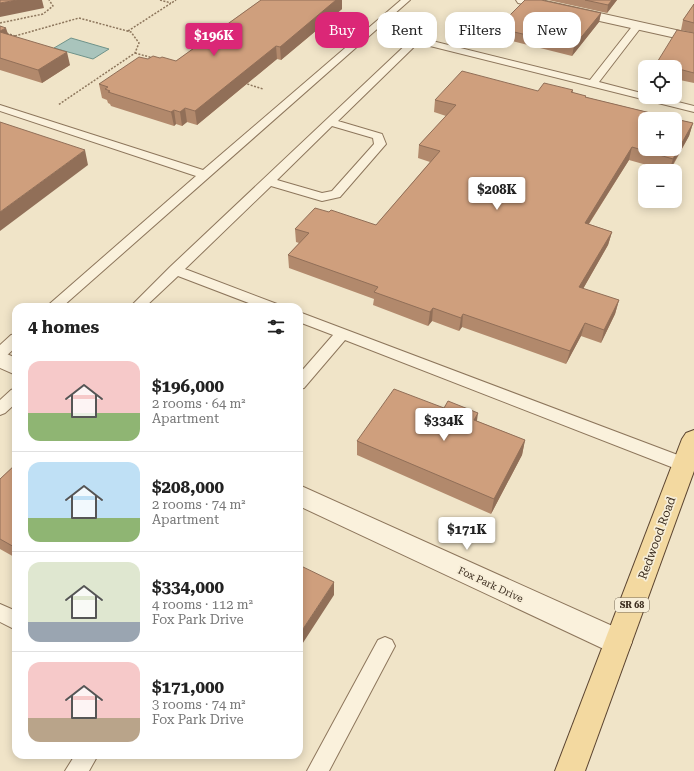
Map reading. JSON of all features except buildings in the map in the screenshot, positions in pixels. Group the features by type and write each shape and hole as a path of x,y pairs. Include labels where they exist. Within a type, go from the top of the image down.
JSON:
{"main road":[{"name":"Redwood Road","path":"570,771 694,439"}],"street":[{"path":"523,0 694,38"},
{"path":"0,359 12,365"},
{"name":"Fox Park Drive","path":"303,497 618,642"}],"lane":[{"path":"58,303 405,0"},
{"path":"592,84 637,26"},
{"path":"141,303 416,40 638,95"},
{"path":"674,104 694,109"},
{"path":"0,108 205,175"},
{"path":"268,181 322,197 336,194 380,144 378,136 330,122"},
{"path":"175,270 262,303"},
{"path":"303,319 685,464"},
{"path":"303,379 342,334"},
{"path":"0,353 12,342"},
{"path":"0,409 12,398"},
{"path":"0,612 12,618"},
{"path":"318,771 385,646"},
{"path":"76,771 85,759"}],"path":[{"path":"0,23 43,14 53,6 49,0"},
{"path":"160,0 172,3"},
{"path":"128,31 176,0"},
{"path":"0,31 15,36 79,18 128,31 134,35 139,43 135,53 58,106"},
{"path":"15,36 16,41"},
{"path":"135,53 158,59"},
{"path":"241,82 263,89"}],"water":[{"path":"71,38 109,49 93,59 54,48"}]}
